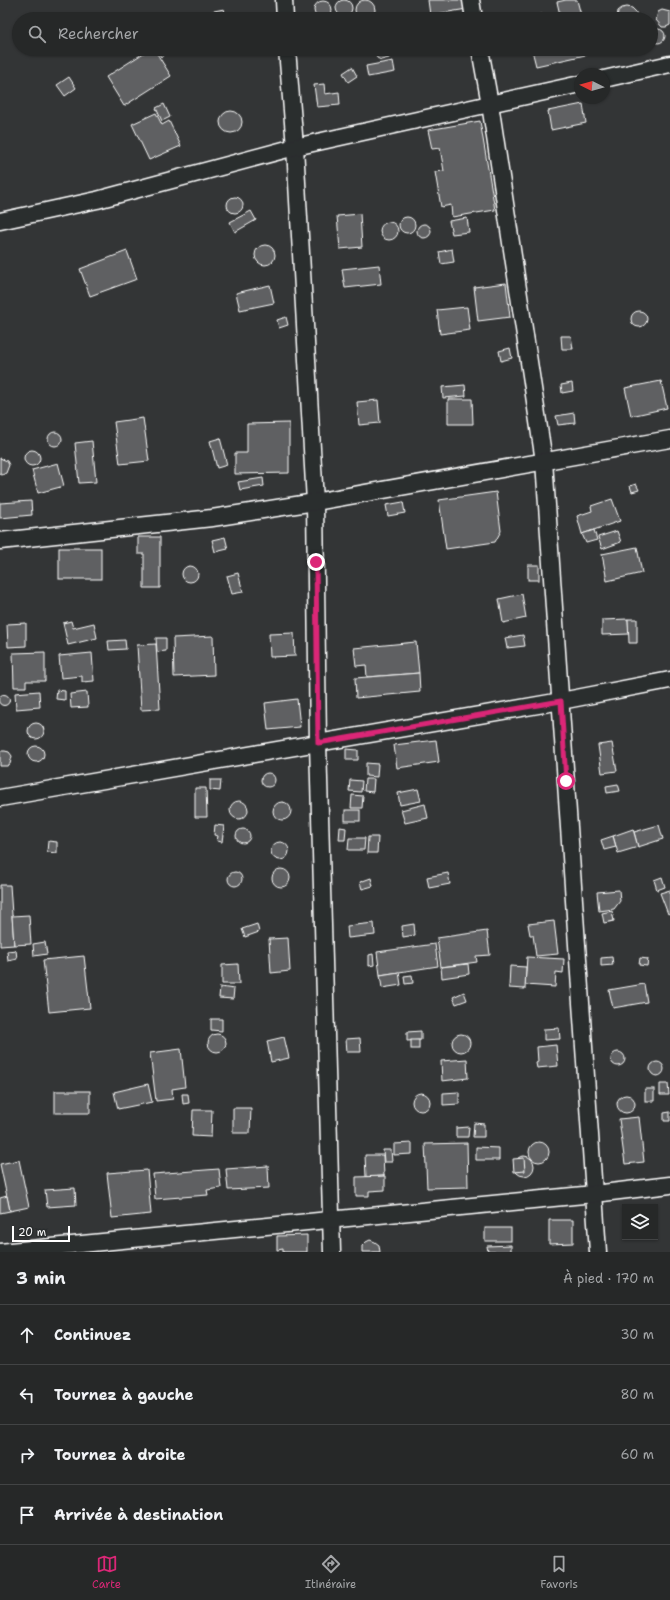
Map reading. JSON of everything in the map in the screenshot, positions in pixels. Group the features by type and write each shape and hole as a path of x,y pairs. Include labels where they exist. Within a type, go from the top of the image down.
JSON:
{"street":[{"path":"284,0 285,12"},
{"path":"471,0 473,12"},
{"path":"288,56 295,147 315,502 318,743 332,1252"},
{"path":"481,56 490,104 544,461 598,1252"},
{"path":"610,77 670,64"},
{"path":"0,220 97,200 295,147 574,85"},
{"path":"0,541 212,518 315,502 670,439"},
{"path":"0,798 561,701 670,680"},
{"path":"0,1252 594,1194 670,1185"}],"building":[{"path":"341,0 347,0 352,5 351,12 336,11 336,5"},
{"path":"428,0 465,0 467,9 448,12 430,12"},
{"path":"577,0 580,12 559,12 557,2"},
{"path":"323,1 331,7 331,12 315,12 314,10 317,4"},
{"path":"361,1 369,1 374,6 374,12 356,12 356,6"},
{"path":"622,8 632,8 636,12 618,12"},
{"path":"224,9 225,12 209,12"},
{"path":"662,10 670,12 670,25 662,27 658,22 658,12"},
{"path":"658,29 664,33 665,36 663,41 658,43"},
{"path":"139,56 158,56 171,76 124,106 106,77"},
{"path":"376,56 390,56 389,58 381,60"},
{"path":"534,56 581,56 536,66"},
{"path":"393,61 395,72 368,77 366,66"},
{"path":"352,67 357,76 348,82 343,73"},
{"path":"69,77 76,88 65,96 57,85"},
{"path":"324,84 325,94 339,92 340,105 317,107 314,85"},
{"path":"164,104 170,117 162,121 156,108"},
{"path":"583,104 586,123 551,130 548,111"},
{"path":"231,111 239,114 242,122 239,130 231,133 223,130 220,122 223,114"},
{"path":"156,113 162,125 169,121 181,146 149,160 132,124"},
{"path":"480,121 495,210 452,217 451,205 441,207 435,172 444,171 440,148 432,149 428,130"},
{"path":"235,197 242,202 243,205 238,212 235,213 228,208 227,205 232,198"},
{"path":"251,211 256,220 235,232 230,222"},
{"path":"360,214 362,247 340,249 337,216"},
{"path":"407,217 413,219 415,225 413,231 407,233 401,231 399,225 401,219"},
{"path":"467,218 469,232 452,234 449,221"},
{"path":"389,222 395,225 398,231 395,237 389,240 383,237 380,231 383,225"},
{"path":"421,224 427,224 431,228 431,234 427,238 421,238 417,234 417,228"},
{"path":"265,245 272,248 275,255 272,262 265,265 258,262 255,255 258,248"},
{"path":"452,249 454,262 441,264 439,252"},
{"path":"127,251 137,279 90,296 80,269"},
{"path":"379,265 381,284 345,288 342,269"},
{"path":"506,283 510,317 478,321 474,287"},
{"path":"270,285 274,303 240,310 236,293"},
{"path":"467,307 470,330 440,334 437,310"},
{"path":"636,311 642,311 647,316 645,325 642,327 636,327 631,322 631,316"},
{"path":"286,317 288,325 279,328 277,320"},
{"path":"561,336 571,336 573,349 562,349"},
{"path":"510,348 512,358 501,361 499,351"},
{"path":"661,381 667,408 631,416 625,388"},
{"path":"572,383 573,391 562,393 561,385"},
{"path":"465,385 466,396 443,398 442,387"},
{"path":"448,399 472,399 473,424 448,424"},
{"path":"378,400 380,423 359,425 357,402"},
{"path":"574,413 575,423 558,425 556,416"},
{"path":"143,418 149,461 120,464 114,422"},
{"path":"289,423 289,473 235,474 235,453 247,453 247,424"},
{"path":"52,432 58,432 62,436 62,442 58,446 52,446 48,442 48,436"},
{"path":"220,438 227,465 217,468 210,441"},
{"path":"92,441 96,482 79,483 75,443"},
{"path":"32,450 39,455 40,458 35,465 32,466 25,461 24,458 29,451"},
{"path":"0,458 7,461 9,465 6,473 2,475 0,474"},
{"path":"58,463 64,486 38,493 32,470"},
{"path":"263,478 264,486 240,490 238,482"},
{"path":"636,484 639,490 632,492 630,486"},
{"path":"496,492 501,531 495,542 446,549 439,500"},
{"path":"612,499 620,521 582,534 577,516 592,511 591,506"},
{"path":"31,501 32,515 0,518 0,503"},
{"path":"403,502 405,513 388,516 386,505"},
{"path":"594,530 597,540 586,543 582,534"},
{"path":"617,531 621,542 602,549 598,537"},
{"path":"138,537 160,537 160,588 144,588 144,554 138,554"},
{"path":"225,537 228,549 215,552 212,540"},
{"path":"637,547 642,573 607,581 602,554"},
{"path":"59,548 101,548 101,579 59,579"},
{"path":"528,565 539,565 539,580 528,580"},
{"path":"190,566 196,568 198,574 196,580 190,582 184,580 182,574 184,568"},
{"path":"238,573 243,592 232,594 227,576"},
{"path":"522,594 526,618 503,623 499,599"},
{"path":"628,619 629,634 602,635 602,620"},
{"path":"628,619 637,619 637,643 629,643"},
{"path":"71,621 73,628 94,623 97,638 68,645 63,623"},
{"path":"26,623 26,646 8,647 7,624"},
{"path":"294,633 295,656 270,657 269,634"},
{"path":"523,635 525,646 507,648 505,638"},
{"path":"213,636 214,675 174,677 173,638"},
{"path":"156,638 166,638 166,651 157,652"},
{"path":"125,640 126,649 109,650 108,641"},
{"path":"416,642 419,673 367,677 366,665 356,666 354,648"},
{"path":"156,644 160,709 141,710 137,645"},
{"path":"45,652 45,681 26,681 26,687 14,687 13,653"},
{"path":"92,653 94,681 82,682 82,676 61,678 59,656"},
{"path":"419,673 420,692 356,698 355,678"},
{"path":"57,690 65,691 65,700 56,699"},
{"path":"39,691 40,707 16,709 15,693"},
{"path":"87,692 88,707 71,708 70,694"},
{"path":"2,695 6,695 8,696 8,704 2,705 -1,702 -1,698"},
{"path":"297,699 300,727 268,730 265,703"},
{"path":"33,723 39,723 44,728 42,737 39,739 33,739 28,734 28,728"},
{"path":"436,740 439,762 397,768 394,745"},
{"path":"612,743 617,771 602,773 598,745"},
{"path":"36,746 43,751 44,754 39,761 36,762 29,757 28,754 33,747"},
{"path":"346,749 358,750 358,760 346,760"},
{"path":"0,751 9,752 12,756 10,764 7,766 0,766"},
{"path":"366,763 378,764 377,777 366,776"},
{"path":"268,773 273,775 275,780 273,785 268,787 263,785 261,780 263,775"},
{"path":"365,779 374,779 373,792 364,791"},
{"path":"210,780 221,780 220,791 210,790"},
{"path":"350,780 362,781 361,792 349,791"},
{"path":"618,784 620,791 607,793 606,786"},
{"path":"195,788 206,788 207,817 195,817"},
{"path":"418,789 421,801 400,805 398,793"},
{"path":"352,795 363,796 362,808 351,808"},
{"path":"239,801 245,804 248,810 245,816 239,819 233,816 230,810 233,804"},
{"path":"278,802 286,802 291,807 289,818 286,820 278,820 273,815 273,807"},
{"path":"425,804 428,818 405,823 401,810"},
{"path":"345,810 360,810 360,821 345,821"},
{"path":"215,825 224,826 222,842 217,841 218,836 214,835"},
{"path":"659,825 663,839 638,847 634,832"},
{"path":"340,827 346,828 345,840 339,840"},
{"path":"243,829 248,831 250,836 248,841 243,843 238,841 236,836 238,831"},
{"path":"633,829 638,847 618,853 613,836"},
{"path":"613,836 616,847 604,850 601,840"},
{"path":"368,837 378,837 377,853 367,853"},
{"path":"349,838 365,838 364,850 348,850"},
{"path":"48,841 57,842 57,853 47,852"},
{"path":"276,842 284,842 289,847 287,858 284,860 276,860 271,855 271,847"},
{"path":"281,869 285,870 289,874 289,882 285,886 281,887 277,886 273,882 272,878 273,874 277,870"},
{"path":"232,872 238,872 242,876 242,882 238,886 232,886 228,882 228,876"},
{"path":"448,873 450,884 429,888 427,877"},
{"path":"662,877 665,887 657,890 654,880"},
{"path":"371,878 373,886 362,889 360,882"},
{"path":"0,885 10,885 14,945 0,946"},
{"path":"619,890 620,901 614,909 599,911 597,892"},
{"path":"670,890 670,913 668,914 660,893"},
{"path":"612,911 614,921 604,923 602,913"},
{"path":"29,915 31,944 14,945 12,916"},
{"path":"554,921 558,954 536,956 533,935 530,935 528,924"},
{"path":"374,923 375,935 348,938 347,926"},
{"path":"257,924 259,932 245,937 242,929"},
{"path":"414,924 415,935 403,937 402,926"},
{"path":"487,931 490,955 476,956 477,962 441,967 437,938"},
{"path":"288,938 290,971 271,973 269,939"},
{"path":"45,942 47,954 34,956 33,944"},
{"path":"435,944 438,966 380,975 377,952"},
{"path":"16,950 17,959 8,961 7,951"},
{"path":"373,954 374,965 369,966 369,955"},
{"path":"84,956 90,1008 49,1012 43,960"},
{"path":"527,957 564,959 563,973 556,972 555,987 525,985"},
{"path":"612,957 613,965 601,966 601,958"},
{"path":"640,958 648,959 647,966 639,965"},
{"path":"238,964 239,984 222,984 222,965"},
{"path":"468,964 469,974 442,978 441,967"},
{"path":"510,966 526,967 525,989 509,988"},
{"path":"399,972 401,985 382,988 380,975"},
{"path":"412,975 413,983 405,984 404,976"},
{"path":"644,984 647,1002 613,1008 609,990"},
{"path":"220,987 234,989 233,999 219,998"},
{"path":"464,992 467,1000 456,1004 453,997"},
{"path":"211,1019 222,1019 222,1031 211,1030"},
{"path":"559,1028 560,1039 544,1040 544,1029"},
{"path":"421,1031 421,1040 407,1041 407,1032"},
{"path":"217,1034 223,1037 226,1043 223,1049 217,1052 211,1049 208,1043 211,1037"},
{"path":"461,1034 465,1035 469,1039 469,1047 465,1051 461,1052 457,1051 453,1047 452,1043 453,1039 457,1035"},
{"path":"284,1037 289,1058 271,1062 267,1041"},
{"path":"360,1038 361,1052 347,1052 346,1039"},
{"path":"411,1040 419,1040 419,1049 411,1049"},
{"path":"556,1045 558,1066 537,1068 537,1047"},
{"path":"181,1049 185,1087 172,1089 173,1099 156,1101 150,1053"},
{"path":"615,1052 621,1052 625,1056 625,1062 621,1066 615,1066 611,1062 611,1056"},
{"path":"467,1059 468,1078 442,1081 441,1061"},
{"path":"657,1062 662,1064 664,1069 662,1074 657,1076 652,1074 650,1069 652,1064"},
{"path":"148,1084 152,1102 118,1109 114,1092"},
{"path":"660,1084 668,1084 669,1095 660,1095"},
{"path":"645,1089 654,1089 654,1101 645,1101"},
{"path":"55,1091 90,1091 90,1113 55,1113"},
{"path":"459,1092 459,1104 443,1105 443,1093"},
{"path":"421,1093 427,1096 430,1102 427,1108 421,1111 415,1108 412,1102 415,1096"},
{"path":"182,1094 188,1094 189,1103 183,1104"},
{"path":"626,1095 632,1098 635,1104 632,1110 626,1113 620,1110 617,1104 620,1098"},
{"path":"233,1108 251,1108 250,1133 233,1133"},
{"path":"193,1110 212,1110 211,1137 192,1136"},
{"path":"670,1112 670,1121 664,1121 664,1113"},
{"path":"639,1117 644,1162 625,1164 619,1119"},
{"path":"474,1123 484,1124 484,1137 473,1137"},
{"path":"469,1127 468,1137 456,1137 456,1128"},
{"path":"539,1142 546,1145 549,1152 546,1159 539,1162 532,1159 529,1152 532,1145"},
{"path":"412,1143 412,1154 394,1155 394,1144"},
{"path":"467,1143 468,1187 427,1188 425,1144"},
{"path":"476,1147 499,1148 499,1160 476,1160"},
{"path":"383,1150 391,1150 392,1162 384,1162"},
{"path":"365,1155 383,1155 384,1176 366,1177"},
{"path":"520,1156 528,1156 534,1162 534,1170 528,1176 520,1176 514,1170 514,1162"},
{"path":"524,1158 525,1171 514,1172 513,1159"},
{"path":"19,1160 29,1207 10,1211 0,1164"},
{"path":"268,1166 269,1188 228,1190 226,1169"},
{"path":"219,1169 221,1188 207,1190 208,1195 155,1199 153,1174"},
{"path":"147,1170 151,1214 112,1218 107,1173"},
{"path":"385,1176 385,1190 369,1191 369,1196 356,1196 356,1177"},
{"path":"75,1188 76,1205 47,1207 45,1190"},
{"path":"7,1196 10,1211 0,1213 0,1198"},
{"path":"549,1220 573,1220 573,1243 549,1244"},
{"path":"485,1228 511,1228 511,1241 485,1241"},
{"path":"307,1235 307,1252 283,1252 283,1249 277,1250 277,1236"},
{"path":"370,1240 379,1245 380,1252 362,1252 362,1246"},
{"path":"511,1245 511,1252 488,1252 487,1246"}],"route":[{"path":"316,562 318,743 561,701 566,781"}]}
